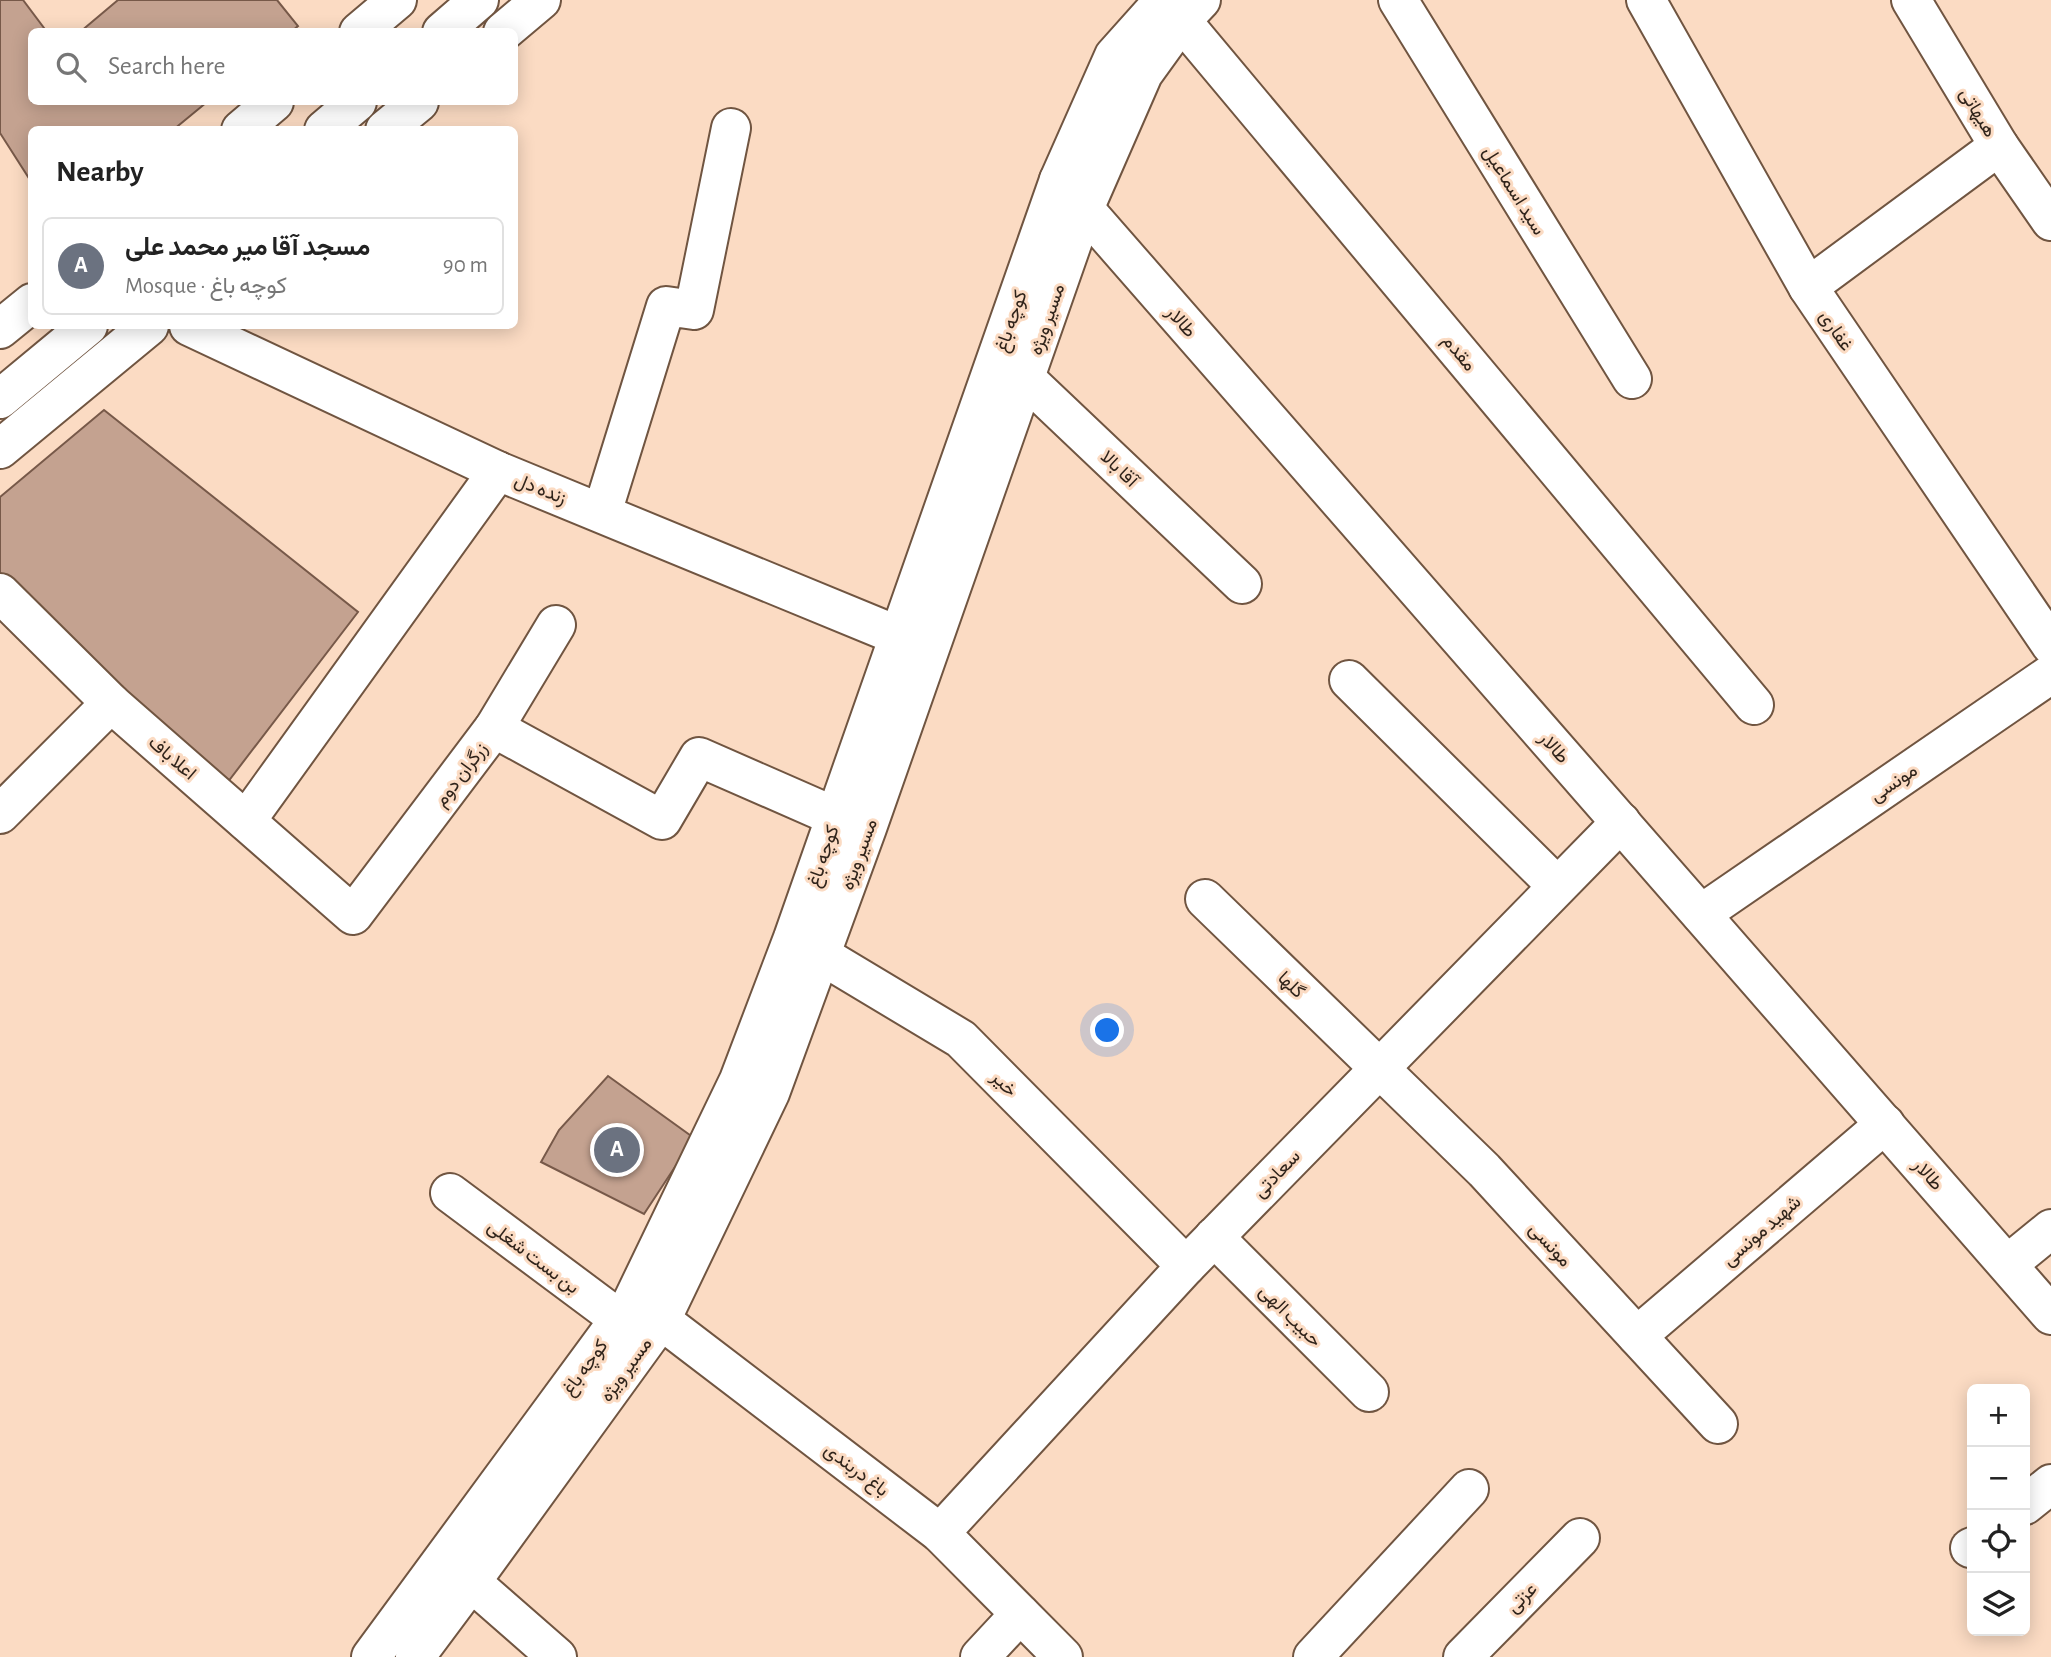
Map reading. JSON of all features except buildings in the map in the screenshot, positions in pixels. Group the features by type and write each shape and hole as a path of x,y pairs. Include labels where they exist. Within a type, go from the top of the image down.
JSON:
{"main road":[{"path":"364,28 397,0"},
{"path":"447,28 479,0"},
{"path":"508,28 541,0"},
{"name":"سید اسماعیل","path":"1398,0 1632,379"},
{"name":"غفاری","path":"1646,0 1808,287 2051,645"},
{"name":"هیهاتی","path":"1911,0 1999,146 2051,221"},
{"name":"کوچه باغ","path":"371,1657 458,1570 637,1314 739,1080 808,946 836,817 899,636 1012,365 1059,180 1114,56 1178,5"},
{"name":"مسیر ویژه","path":"808,946 1012,365 1143,75 1178,5"},
{"name":"مقدم","path":"1178,5 1754,705"},
{"path":"246,126 270,105"},
{"path":"329,126 354,105"},
{"path":"390,126 415,105"},
{"path":"602,513 666,306 694,310 731,128"},
{"path":"1808,287 1999,146"},
{"name":"طالار","path":"1059,180 2051,1315"},
{"path":"0,329 28,306"},
{"path":"0,399 84,329"},
{"path":"0,449 145,329"},
{"name":"زنده دل","path":"196,329 498,471 899,636"},
{"name":"آقا بالا","path":"1012,365 1242,584"},
{"path":"246,821 498,471"},
{"name":"اعلا باف","path":"0,593 111,703 353,915"},
{"name":"زرگران دوم","path":"353,915 494,728 556,625"},
{"name":"مونسی","path":"1701,914 2051,674"},
{"path":"1349,680 1558,886"},
{"path":"0,814 111,703"},
{"path":"494,728 662,820 699,757 836,817"},
{"name":"سعادتی","path":"940,1533 1186,1266 1621,822"},
{"name":"گلها","path":"1205,899 1379,1069"},
{"name":"خیر","path":"808,946 961,1039 1186,1266"},
{"name":"مونسی","path":"1379,1069 1484,1171 1718,1424"},
{"name":"شهید مونسی","path":"1637,1336 1885,1124"},
{"name":"بن بست شغلی","path":"450,1193 637,1314"},
{"path":"2008,1265 2051,1228"},
{"name":"حبیب الهی","path":"1214,1237 1369,1392"},
{"name":"باغ دربندی","path":"637,1314 940,1533 1063,1657"},
{"path":"2030,1501 2051,1484"},
{"path":"1313,1657 1469,1489"},
{"name":"عزتی","path":"1463,1657 1580,1538"},
{"path":"415,1657 458,1570 557,1657"},
{"path":"980,1657 1020,1614"}],"place":[{"name":"مسجد آقا میر محمد علی","path":"617,1150"}]}
